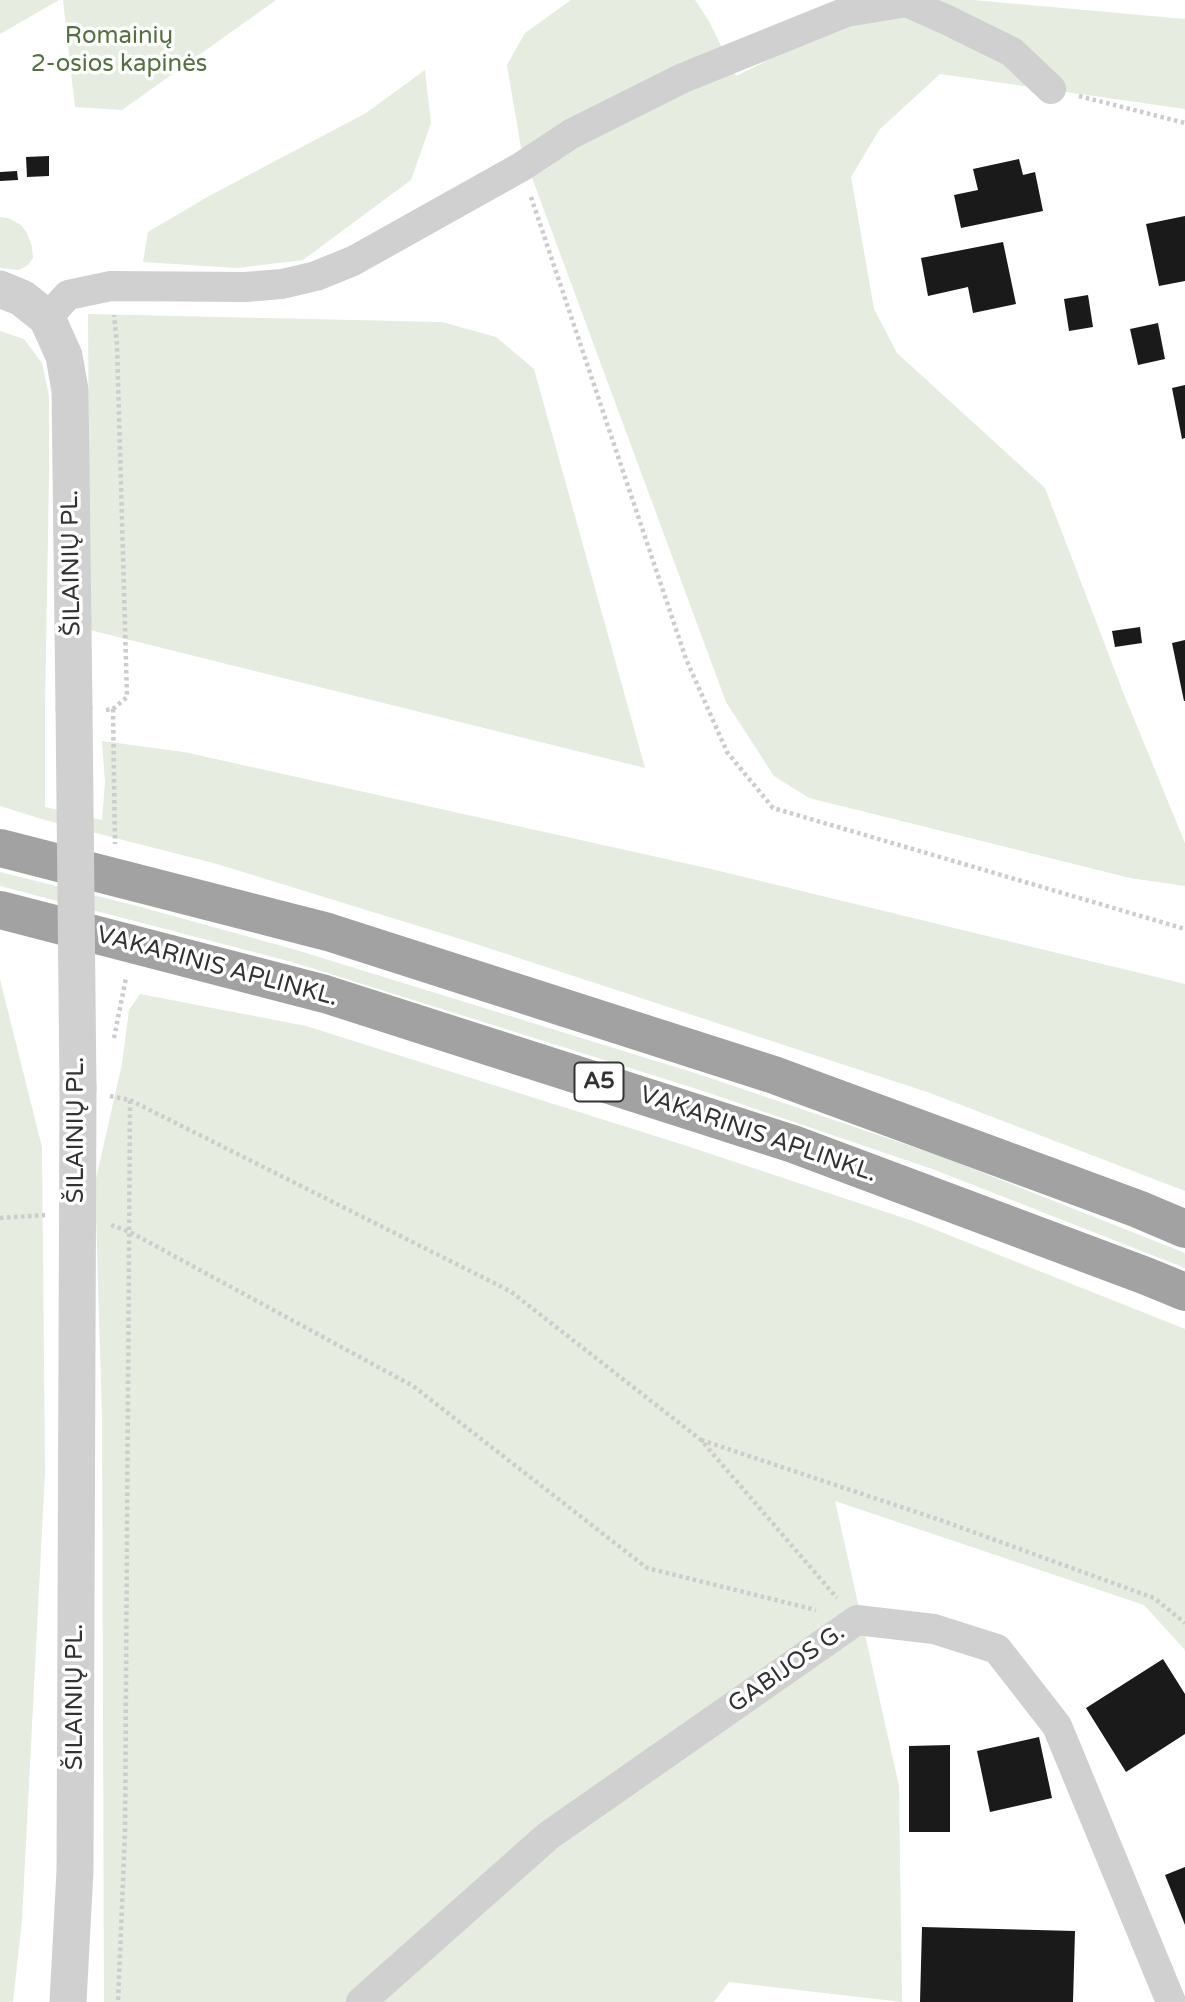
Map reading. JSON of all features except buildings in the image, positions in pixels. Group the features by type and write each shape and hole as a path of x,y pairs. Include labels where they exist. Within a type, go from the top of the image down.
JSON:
{"highway":[{"name":"A5","path":"0,848 328,932 774,1075 1138,1209 1185,1229"},
{"name":"VAKARINIS APLINKL.","path":"0,910 326,994 793,1144 1185,1292"}],"street":[{"path":"47,318 68,295 111,286 244,287 282,284 316,276 353,261 521,167 571,134 682,78 846,12 907,2 1013,52 1051,89"},
{"name":"ŠILAINIŲ PL.","path":"0,289 22,298 47,318 64,356 70,390 78,1088 75,1871 68,2002"},
{"name":"GABIJOS G.","path":"361,2002 548,1836 857,1620 934,1629 997,1649 1057,1726 1171,2002"}],"path":[{"path":"1051,89 1185,124"},
{"path":"521,167 686,659 727,752 773,808 1185,929"},
{"path":"74,708 113,709 127,697 117,344 111,286"},
{"path":"113,709 116,878"},
{"path":"114,1040 133,944"},
{"path":"78,1088 130,1100 510,1292 701,1440 857,1620"},
{"path":"118,2002 125,1833 130,1100"},
{"path":"0,1218 77,1213 130,1232 413,1386 646,1569 857,1620"},
{"path":"701,1440 943,1521 1154,1598 1185,1623"}],"green space":[{"path":"0,0 59,0 0,34"},
{"name":"Romainių 2-osios kapinės","path":"63,0 276,0 122,110 75,107"},
{"path":"571,0 695,0 709,21 736,76 838,25 922,0 973,0 1185,19 1185,109 940,74 879,130 851,177 874,309 897,353 1045,488 1123,692 1185,843 1185,886 1130,878 809,798 774,776 726,702 521,148 507,65 525,33"},
{"path":"425,70 431,123 411,180 303,260 237,268 143,262 148,232 209,196 366,113"},
{"path":"0,217 21,225 27,233 33,258 19,270 0,268"},
{"path":"88,314 442,322 496,337 534,369 645,768 90,630"},
{"path":"0,331 24,339 42,363 49,396 45,807 102,820 105,782 102,741 184,752 711,869 1185,984 1185,1191 930,1093 467,941 217,864 0,806"},
{"path":"0,872 293,949 698,1074 943,1157 1185,1253 1185,1268 935,1170 700,1090 292,962 0,886"},
{"path":"0,979 42,1147 45,1472 22,1920 13,2002 0,2002"},
{"path":"140,994 306,1026 687,1146 916,1222 1185,1329 1185,1650 1144,1605 835,1501 899,1786 902,2002 729,1982 714,2002 104,2002 102,1418 95,1183 122,1064 129,1010"}]}
